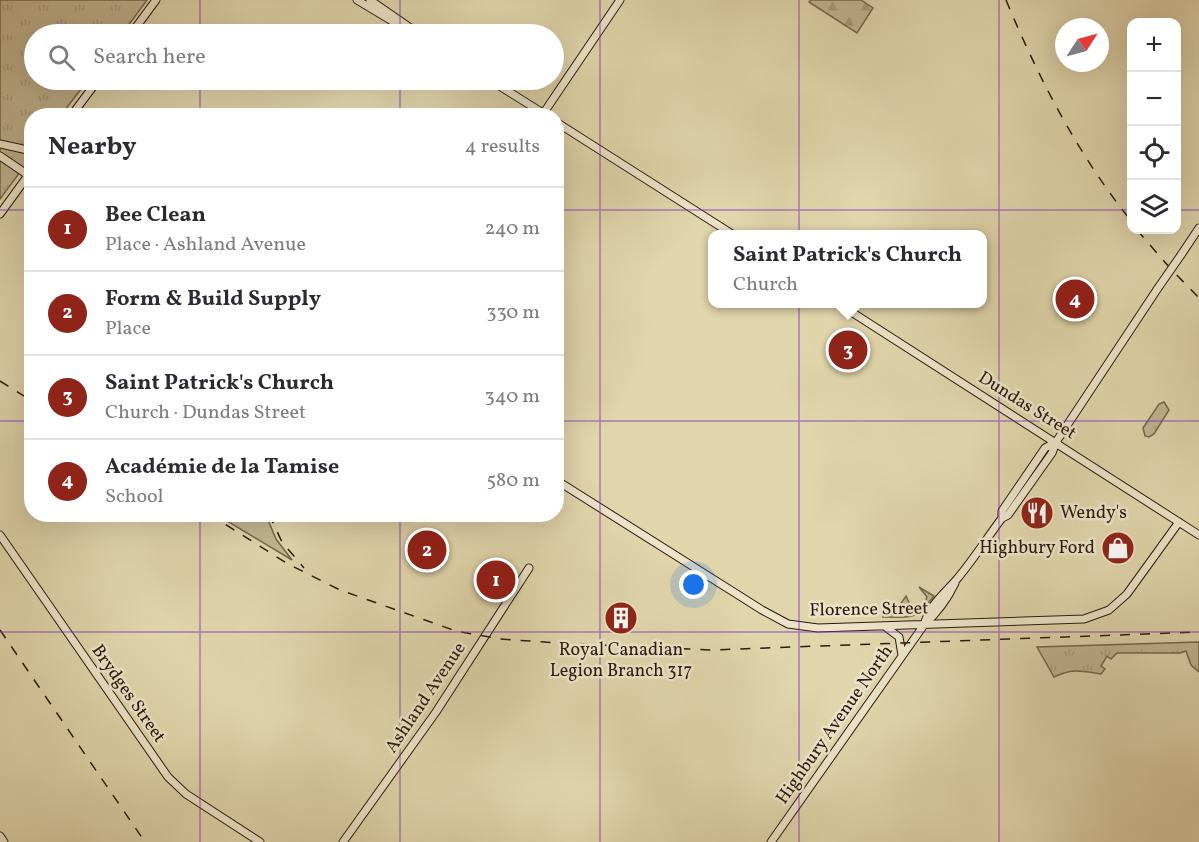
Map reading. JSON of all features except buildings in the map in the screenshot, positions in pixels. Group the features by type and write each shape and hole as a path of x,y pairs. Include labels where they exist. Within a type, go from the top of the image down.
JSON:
{"main road":[{"path":"138,24 156,0"},
{"path":"357,0 397,24"},
{"path":"370,0 405,24"},
{"path":"564,86 620,0"},
{"path":"77,108 90,90"},
{"path":"506,90 534,108"},
{"path":"550,108 561,90"},
{"path":"564,127 726,230"},
{"path":"0,144 24,149"},
{"path":"0,156 24,169"},
{"path":"0,214 24,180"},
{"name":"Highbury Avenue North","path":"771,842 902,655 924,625 937,614 956,580 1002,518 1008,515 1052,453 1056,442 1199,228"},
{"name":"Dundas Street","path":"847,308 1199,535"},
{"name":"Florence Street","path":"564,485 762,610 788,624 818,628 1084,618 1109,610 1127,594 1179,522"},
{"name":"Brydges Street","path":"0,535 168,777 186,794 260,842"},
{"name":"Ashland Avenue","path":"343,842 436,712 530,568"},
{"path":"885,627 899,637 902,655"},
{"path":"0,836 4,842"}],"green space":[{"path":"0,0 147,0 129,24 24,24 24,90 80,90 66,108 24,108 24,167 0,199"},
{"path":"811,0 861,0 873,8 857,33 809,2"},
{"path":"1164,402 1169,410 1154,434 1149,437 1145,436 1143,428 1159,404"},
{"path":"229,522 269,522 276,539 292,560"},
{"path":"919,587 934,596 922,610 913,616 883,617 886,610 893,615 906,596 913,607 919,609 922,607 927,597"},
{"path":"1199,642 1199,672 1191,665 1186,651 1180,653 1117,653 1111,659 1107,656 1101,666 1105,669 1101,674 1072,671 1054,677 1037,647"}],"railway":[{"path":"1006,0 1061,116 1094,170 1127,216"},
{"path":"1140,234 1199,298"},
{"path":"0,381 24,396"},
{"path":"222,522 288,564 340,590 456,631 500,639 712,650 1199,632"},
{"path":"273,522 282,542 304,568"},
{"path":"0,630 145,842"}],"place":[{"name":"Académie de la Tamise","path":"1075,299"},
{"name":"Saint Patrick's Church","path":"848,350"},
{"name":"Wendy's","path":"1037,513"},
{"name":"Highbury Ford","path":"1118,548"},
{"name":"Form & Build Supply","path":"427,550"},
{"name":"Bee Clean","path":"496,580"},
{"name":"Royal Canadian Legion Branch 317","path":"621,618"}]}
